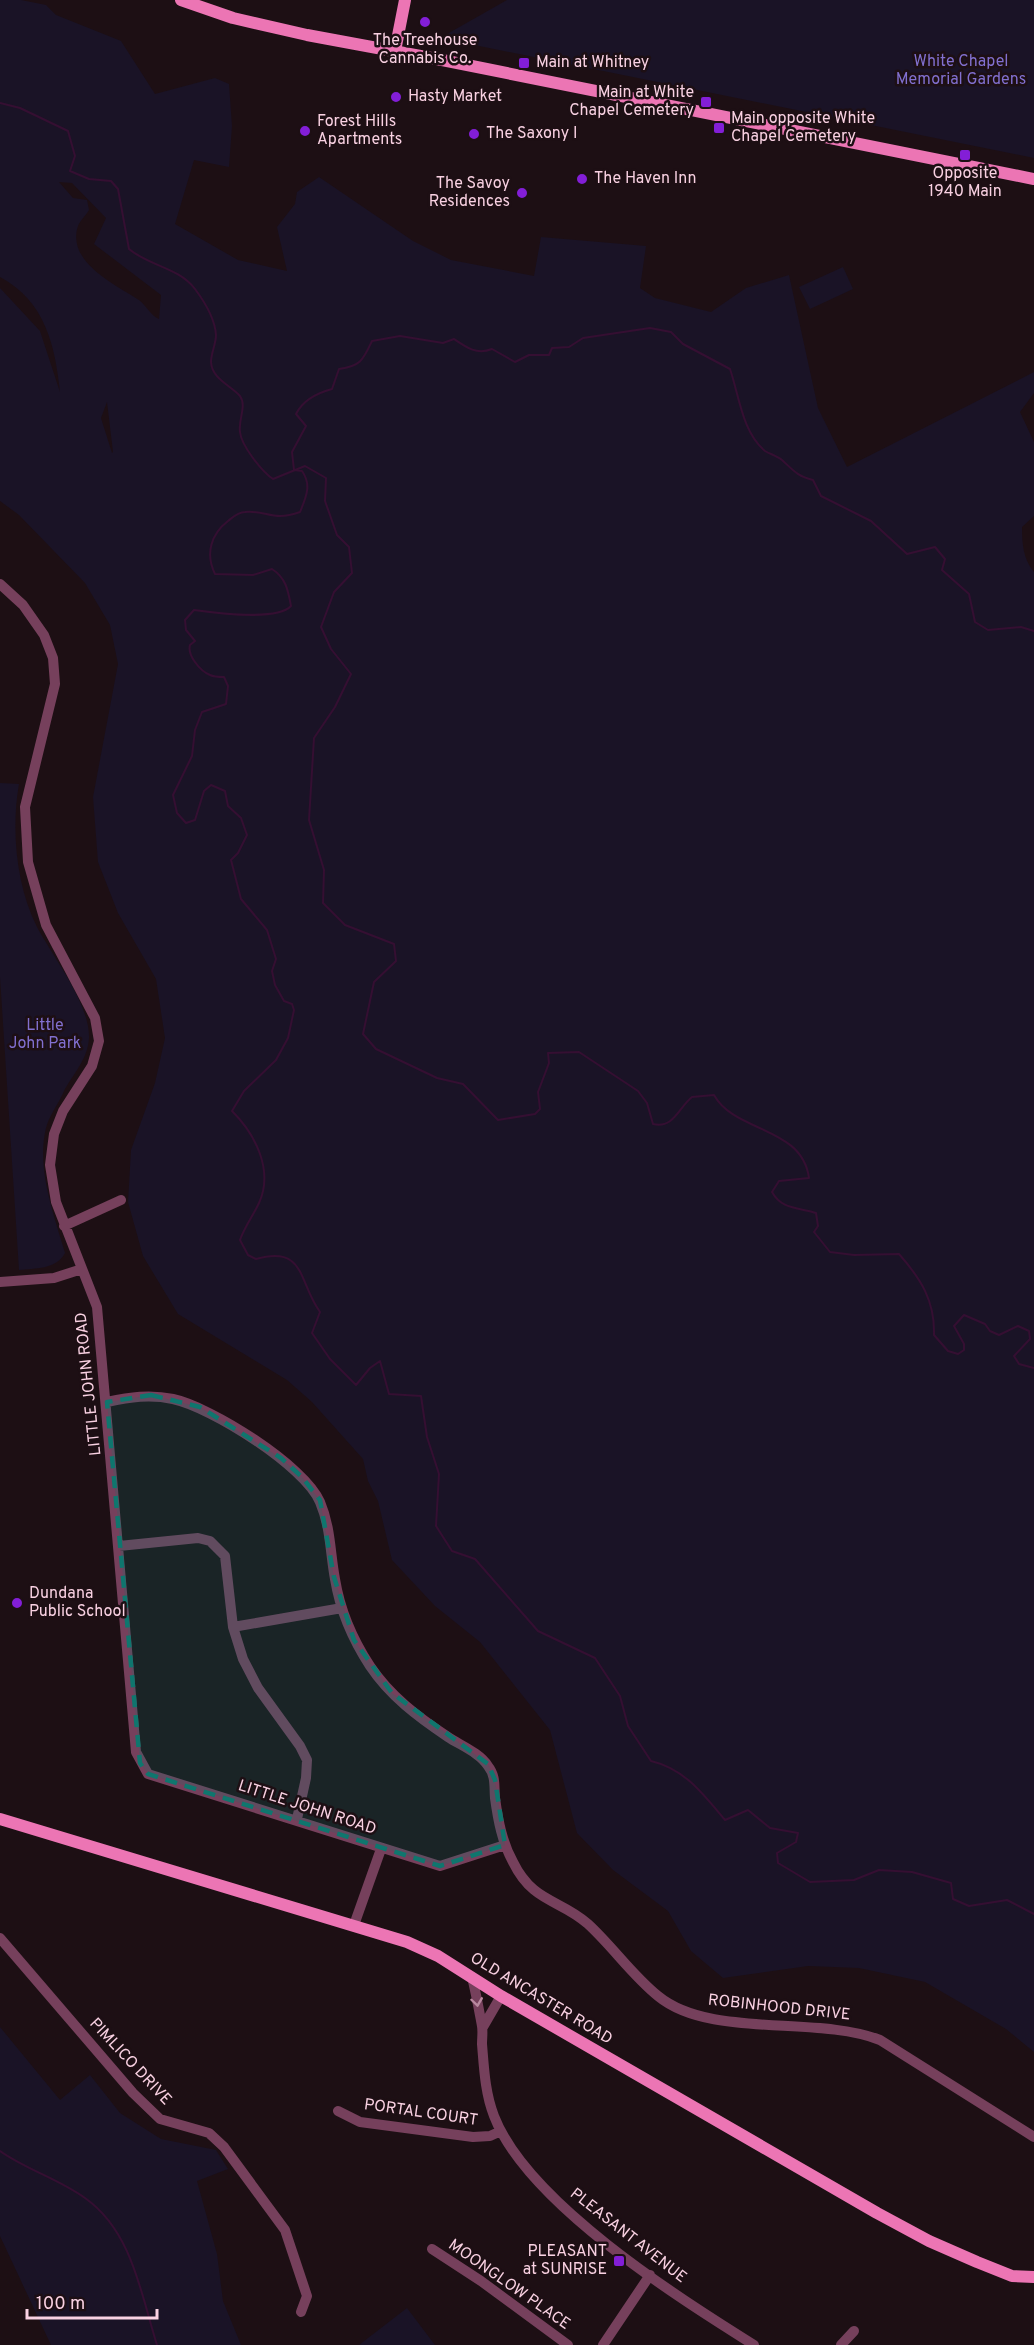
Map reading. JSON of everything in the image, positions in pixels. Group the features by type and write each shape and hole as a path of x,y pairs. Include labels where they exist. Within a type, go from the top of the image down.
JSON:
{"street":[{"path":"181,0 233,18 298,33 1034,179"},
{"path":"395,51 405,0"},
{"name":"LITTLE JOHN ROAD","path":"0,584 23,604 44,635 53,658 55,684 25,807 28,862 46,925 95,1018 99,1041 92,1066 63,1111 51,1148 51,1182 64,1226 97,1307 136,1752 140,1763 148,1774 297,1819 381,1849 440,1866 505,1845"},
{"path":"64,1226 121,1200"},
{"path":"0,1282 54,1278 82,1269"},
{"name":"ROBINHOOD DRIVE","path":"107,1402 151,1395 200,1407 281,1458 302,1477 320,1500 328,1527 334,1577 342,1608 366,1658 392,1693 418,1717 488,1764 495,1780 495,1795 505,1845 523,1879 542,1898 585,1922 660,1998 686,2011 709,2018 835,2028 862,2033 880,2040 1034,2137"},
{"path":"119,1546 198,1538 210,1541 225,1556 232,1627 243,1659 258,1688 300,1746 307,1760 306,1778 297,1819"},
{"path":"232,1627 342,1608"},
{"name":"OLD ANCASTER ROAD","path":"0,1819 407,1942 472,1977 501,1996 929,2241 1012,2276 1034,2277"},
{"name":"LITTLE JOHN ROAD","path":"354,1925 381,1849"},
{"name":"PIMLICO DRIVE","path":"0,1938 133,2093 160,2119 210,2133 224,2146 285,2230 307,2296 301,2312"},
{"name":"PLEASANT AVENUE","path":"472,1977 483,2027 488,2096 501,2131 546,2190 567,2211 650,2275 747,2343"},
{"path":"483,2027 501,1996"},
{"name":"PORTAL COURT","path":"338,2111 360,2122 473,2137 490,2136 501,2131"},
{"name":"MOONGLOW PLACE","path":"432,2249 481,2281 568,2345"},
{"path":"603,2345 650,2275"},
{"path":"1012,2276 1034,2285"},
{"path":"841,2345 854,2331"}],"highlighted area":[{"path":"151,1395 200,1407 281,1458 302,1477 320,1500 334,1577 354,1640 392,1693 488,1764 495,1780 505,1845 440,1866 148,1774 140,1763 107,1402"}],"green space":[{"path":"0,0 21,0 46,5 56,15 121,41 155,94 215,78 229,84 232,126 229,167 194,160 175,224 238,260 287,271 277,227 295,204 297,192 319,177 413,241 451,260 534,276 541,237 646,246 640,288 655,298 711,312 746,288 789,275 818,408 847,467 1034,372 1034,393 1020,412 1034,442 1034,516 1022,527 1025,556 1034,572 1034,2052 1006,2029 925,1982 859,1968 808,1966 723,1978 691,1951 668,1911 613,1870 577,1833 550,1730 480,1642 435,1606 392,1560 378,1501 368,1481 363,1459 312,1402 287,1380 178,1314 143,1256 128,1202 131,1150 155,1083 165,1038 156,979 118,913 98,862 93,797 118,664 110,625 85,583 19,515 0,501 0,288 40,331 60,392 55,358 45,326 28,298 0,277","holes":["59,182 72,183 106,218 94,244 161,295 159,319 139,300 95,271 86,261 79,251 76,239 78,226 89,210 87,200 73,198","107,402 113,452 112,453 101,418"]},
{"name":"White Chapel Memorial Gardens","path":"507,0 1034,0 1034,158 440,38"},
{"path":"843,267 853,289 810,309 799,287"},
{"name":"Little John Park","path":"0,783 19,784 15,819 17,857 24,893 37,927 84,1011 89,1038 83,1060 49,1119 43,1143 48,1191 65,1253 61,1259 51,1265 19,1270 0,977"},
{"path":"0,2027 60,2100 90,2075 120,2113 161,2139 216,2150 228,2169 197,2181 217,2254 223,2301 241,2345 51,2345 0,2236"},
{"path":"407,2308 435,2345 359,2345"}],"waterway":[{"path":"0,103 20,108 68,131 75,156 70,171 89,179 111,181 118,189 129,249 172,271 195,289 214,323 216,338 211,359 212,368 218,377 240,396 243,409 241,437 248,451 268,476 273,479 305,466 326,478 325,501 337,535 349,547 352,573 334,592 321,627 331,649 351,674 335,707 314,738 309,820 324,870 323,903 345,925 394,944 396,961 374,982 363,1034 376,1049 437,1078 463,1084 498,1120 535,1114 540,1109 538,1092 549,1063 548,1053 579,1052 638,1091 647,1103 653,1124 660,1125 671,1120 692,1097 714,1095 737,1117 794,1148 804,1161 809,1178 779,1181 772,1192 786,1205 816,1213 818,1226 814,1232 830,1252 854,1255 899,1254 914,1272 925,1291 932,1312 934,1335 948,1351 958,1354 964,1350 964,1344 954,1326 964,1315 985,1324 990,1331 999,1335 1018,1326 1029,1331 1030,1339 1014,1356 1019,1364 1034,1368"},
{"path":"294,470 292,452 306,426 296,414 299,409 311,398 332,389 339,369 357,364 372,341 400,336 443,343 454,339 477,351 492,349 515,362 529,355 549,355 552,348 569,347 583,338 650,328 671,332 683,344 730,369 746,424 757,443 765,451 780,459 799,475 813,480 821,496 871,521 907,554 935,547 945,559 942,570 969,594 975,622 988,630 1021,627 1034,631"},
{"path":"294,470 302,471 307,481 306,496 300,512 283,516 242,512 217,532 210,552 215,574 253,575 272,569 283,580 291,606 284,611 260,615 194,610 185,620 186,630 195,641 190,645 190,653 195,662 210,675 224,677 228,686 226,704 202,712 195,730 192,756 173,795 177,813 186,823 195,820 204,791 211,785 225,791 228,806 241,818 247,835 238,853 231,860 241,899 267,930 276,959 272,971 275,985 284,1001 292,1004 294,1010 288,1038 276,1060 244,1091 232,1111 255,1142 260,1153 264,1178 259,1203 240,1240 248,1255 256,1259 272,1256 284,1257 298,1269 320,1312 312,1333 330,1359 356,1385 370,1368 380,1361 389,1394 421,1396 427,1437 439,1474 436,1526 452,1551 475,1559 538,1631 595,1658 620,1696 628,1726 651,1761 684,1776 725,1820 748,1810 770,1828 798,1833 796,1842 777,1853 778,1863 810,1882 854,1880 879,1870 912,1872 951,1883 953,1899 969,1906 1007,1900 1034,1914"},
{"path":"0,2151 75,2191 101,2212 114,2228 133,2265 157,2345"}],"place":[{"name":"The Treehouse Cannabis Co.","path":"425,22"},
{"name":"Main at Whitney","path":"524,63"},
{"name":"Hasty Market","path":"396,97"},
{"name":"Main at White Chapel Cemetery","path":"706,102"},
{"name":"Main opposite White Chapel Cemetery","path":"719,128"},
{"name":"Forest Hills Apartments","path":"305,131"},
{"name":"The Saxony I","path":"474,134"},
{"name":"Opposite 1940 Main","path":"965,155"},
{"name":"The Haven Inn","path":"582,179"},
{"name":"The Savoy Residences","path":"522,193"},
{"name":"Dundana Public School","path":"17,1603"},
{"name":"PLEASANT at SUNRISE","path":"619,2261"}]}
